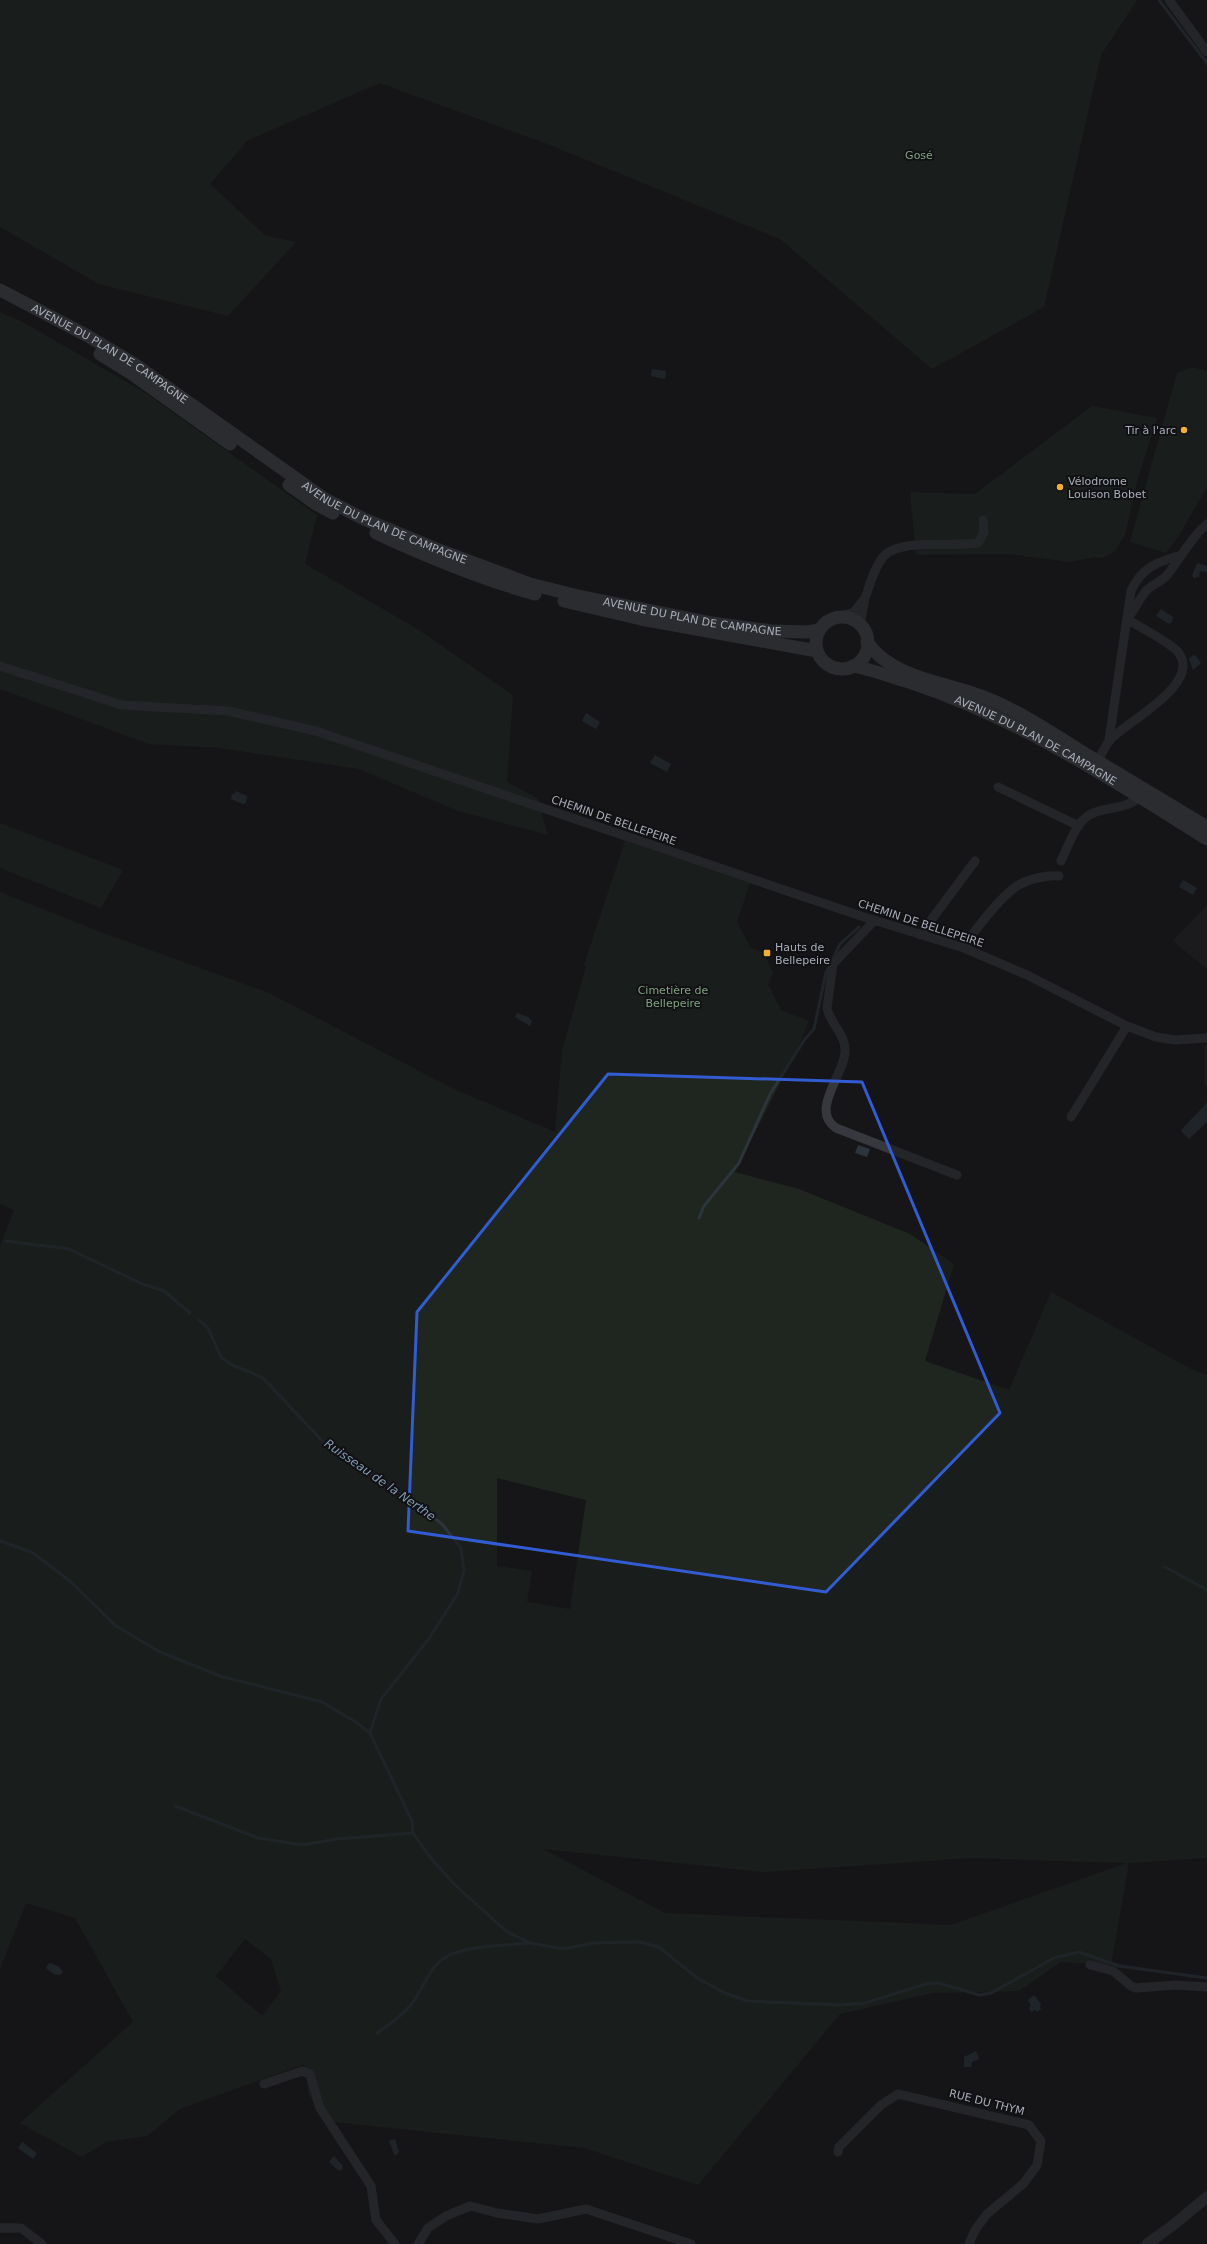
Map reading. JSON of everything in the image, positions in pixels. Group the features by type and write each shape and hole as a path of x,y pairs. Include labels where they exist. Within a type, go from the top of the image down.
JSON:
{"main road":[{"name":"AVENUE DU PLAN DE CAMPAGNE","path":"0,290 86,334 133,364 325,499 364,519 434,548 530,584 578,596 720,624 772,631 807,632 819,630"},
{"name":"AVENUE DU PLAN DE CAMPAGNE","path":"0,299 90,348 132,374 316,504 361,527 426,556 512,587 586,607 708,632 817,651"},
{"path":"838,617 846,618 860,625 868,642 864,656 853,666 836,668 828,665 817,651 816,637 819,630 827,622 838,617"},
{"name":"AVENUE DU PLAN DE CAMPAGNE","path":"868,642 874,652 887,662 908,672 979,695 1036,724 1207,827"},
{"name":"AVENUE DU PLAN DE CAMPAGNE","path":"853,666 869,669 972,705 1036,737 1139,797 1207,839"}],"street":[{"path":"1169,0 1207,52"},
{"path":"860,625 865,598 876,568 888,552 912,546 978,543 984,532 983,520"},
{"path":"1127,619 1135,610 1145,592 1162,580 1182,555 1191,540 1207,524"},
{"path":"1110,740 1131,591 1142,572 1152,564 1182,555"},
{"path":"838,617 854,612 865,598"},
{"path":"1098,761 1110,740 1167,694 1182,677 1182,664 1178,652 1127,619"},
{"name":"CHEMIN DE BELLEPEIRE","path":"0,666 122,706 228,711 316,731 874,921 964,948 1027,975 1126,1026 1166,1039 1207,1038"},
{"path":"998,788 1079,826"},
{"path":"1061,861 1082,820 1090,814 1127,805 1139,797"},
{"path":"920,935 975,862"},
{"path":"964,948 974,933 1014,889 1026,882 1048,876 1059,876"},
{"path":"874,921 833,964 827,1008 828,1014 842,1038 845,1054 827,1105 825,1115 829,1123 836,1128 957,1175"},
{"path":"1071,1117 1126,1026"},
{"path":"1090,1965 1113,1970 1131,1986 1136,1988 1176,1985 1207,1987"},
{"path":"264,2084 302,2071 310,2074 320,2108 371,2186 376,2220 395,2244"},
{"name":"RUE DU THYM","path":"838,2152 839,2147 881,2105 898,2094 1029,2125 1041,2141 1037,2165 1024,2183 987,2214 975,2230 969,2244"},
{"path":"1147,2244 1172,2226 1207,2197"},
{"path":"418,2244 428,2228 446,2216 470,2206 497,2213 538,2218 586,2209 691,2244"},
{"path":"0,2228 21,2228 42,2244"}],"highlighted area":[{"path":"608,1074 862,1082 1000,1413 826,1592 408,1531 417,1312"}],"shaded area":[{"path":"652,369 666,371 665,379 651,376"},
{"path":"1197,563 1207,566 1207,572 1200,571 1199,577 1196,577 1195,579 1192,576"},
{"path":"1161,609 1173,617 1172,622 1169,624 1156,616"},
{"path":"1193,655 1196,656 1201,663 1193,670 1189,659"},
{"path":"586,713 600,722 596,729 582,721"},
{"path":"655,755 671,764 667,772 650,763"},
{"path":"235,791 247,796 246,803 243,804 231,799 232,794 235,794"},
{"path":"1183,880 1197,888 1193,895 1179,887"},
{"path":"1207,905 1207,969 1173,941"},
{"path":"517,1013 528,1017 532,1021 530,1026 515,1017"},
{"path":"1207,1045 1207,1087 1204,1083 1204,1046"},
{"path":"1207,1103 1207,1122 1189,1139 1181,1131 1182,1129"},
{"path":"858,1145 870,1149 867,1157 855,1153"},
{"path":"49,1963 55,1965 63,1972 60,1975 55,1975 46,1968"},
{"path":"1034,1995 1041,2004 1041,2009 1037,2012 1035,2010 1031,2012 1029,2008 1031,2006 1028,2000"},
{"path":"976,2051 979,2059 972,2062 971,2067 964,2067 964,2057"},
{"path":"395,2139 399,2152 395,2156 389,2141"},
{"path":"22,2142 37,2153 33,2159 18,2148"},
{"path":"334,2156 343,2166 342,2170 339,2171 329,2162"}],"green space":[{"name":"Gosé","path":"0,0 1137,0 1101,55 1044,307 932,369 780,239 550,145 380,83 248,140 210,184 266,236 296,242 228,316 99,284 0,227"},
{"path":"0,312 28,325 144,392 317,515 305,564 416,628 513,695 507,782 537,798 548,835 458,811 359,769 220,748 149,744 0,689"},
{"name":"Tir à l'arc","path":"1192,367 1207,371 1207,487 1178,537 1166,553 1130,542 1177,373"},
{"name":"Vélodrome Louison Bobet","path":"1092,406 1157,418 1137,482 1125,535 1114,552 1103,558 1095,557 1069,562 1008,554 916,555 910,492 975,494"},
{"path":"0,823 123,870 101,908 0,868"},
{"name":"Cimetière de Bellepeire","path":"625,841 750,883 737,922 751,948 764,953 773,973 768,984 781,1010 809,1021 799,1045 735,1172 799,1189 910,1234 954,1264 925,1361 1009,1390 1051,1292 1191,1369 1207,1375 1207,1858 1129,1863 1111,1965 1061,1962 1019,1991 933,1993 840,2014 698,2185 584,2148 323,2121 309,2095 304,2064 180,2109 147,2136 106,2142 82,2157 20,2123 133,2022 75,1918 26,1903 0,1969 0,1246 14,1210 0,1204 0,892 98,931 269,993 454,1089 555,1132 562,1051 586,966 584,965","holes":["497,1478 586,1500 570,1609 527,1602 532,1571 497,1566","543,1849 765,1872 971,1858 1127,1863 951,1925 665,1913","245,1939 271,1959 281,1991 262,2016 216,1976"]}],"waterway":[{"path":"1159,0 1207,63"},
{"path":"833,959 840,944 859,927"},
{"path":"699,1218 704,1206 739,1163 770,1094 805,1039 814,1029 826,972 830,966"},
{"name":"Ruisseau de la Nerthe","path":"6,1241 69,1249 140,1283 164,1291 190,1313"},
{"name":"Ruisseau de la Nerthe","path":"199,1320 208,1328 221,1357 232,1365 262,1377 329,1448 403,1494 442,1524 461,1548 464,1571 457,1595 428,1640 381,1699 370,1733 412,1821 413,1833 430,1857 455,1885 506,1931 530,1943 563,1949 593,1943 639,1942 659,1947 697,1978 723,1992 747,2001 841,2005 865,2003 926,1984 939,1983 979,1995 991,1993 1054,1958 1079,1952 1119,1966 1207,1978"},
{"path":"0,1541 33,1553 70,1581 116,1626 158,1651 220,1676 322,1702 356,1722 370,1733"},
{"path":"1165,1567 1207,1590"},
{"path":"175,1806 258,1838 302,1845 337,1839 413,1833"},
{"path":"377,2033 405,2012 418,1995 434,1968 446,1957 463,1950 499,1945 530,1943"}],"place":[{"name":"Tir à l'arc","path":"1184,430"},
{"name":"Vélodrome Louison Bobet","path":"1060,487"},
{"name":"Hauts de Bellepeire","path":"767,953"}]}
